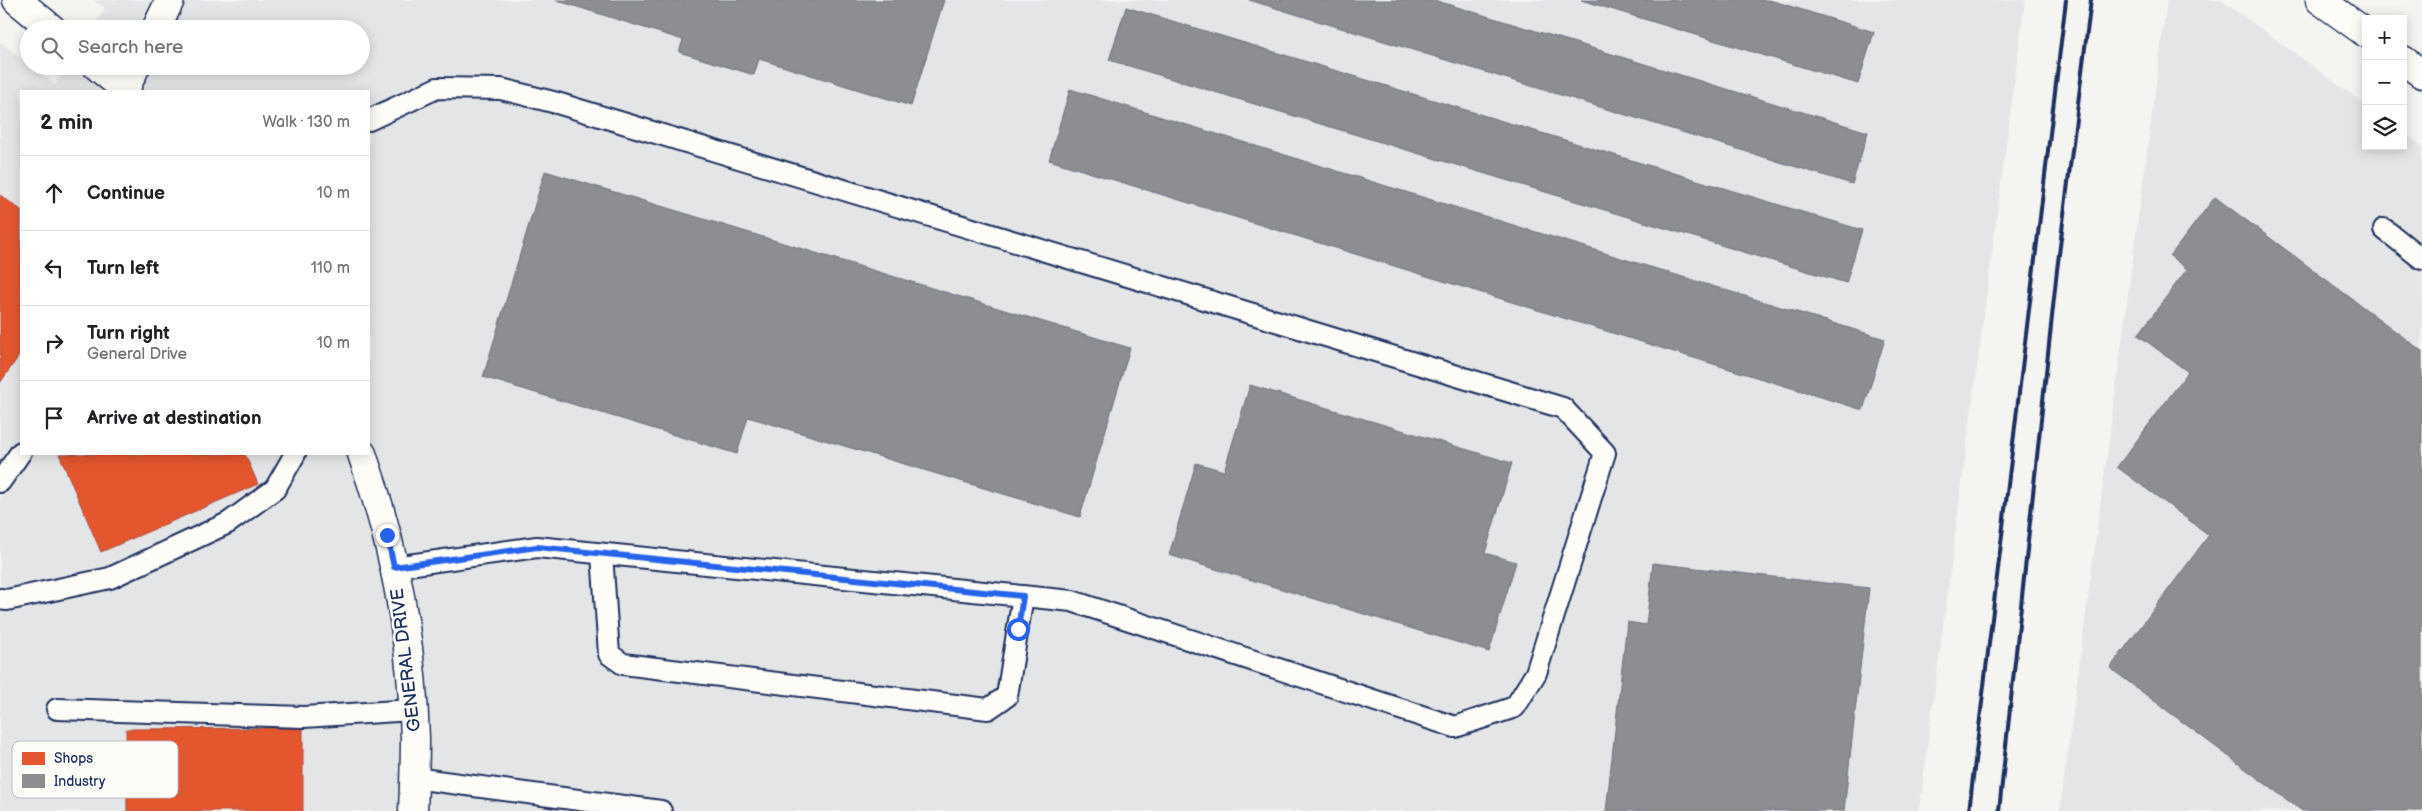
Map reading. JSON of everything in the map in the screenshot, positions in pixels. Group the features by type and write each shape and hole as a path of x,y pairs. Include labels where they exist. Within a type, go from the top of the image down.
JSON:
{"street":[{"path":"18,0 41,20"},
{"path":"160,20 170,0"},
{"path":"2320,0 2362,30"},
{"path":"2407,63 2422,74"},
{"path":"115,75 129,82"},
{"name":"GENERAL DRIVE","path":"362,455 373,485 394,567 406,634 415,738 413,811"}],"lane":[{"path":"370,120 437,88 501,89 557,103 1563,408 1605,452 1536,673 1515,707 1455,727 1072,601 537,547 394,567"},
{"path":"2384,229 2422,259"},
{"path":"0,482 20,453"},
{"path":"0,599 7,600 110,578 228,523 275,489 295,455"},
{"path":"602,554 609,654 623,664 988,709 1007,696 1023,596"},
{"path":"57,709 304,717 412,710"},
{"path":"414,778 661,811"}],"shaded area":[{"path":"93,0 2025,0 1919,811 0,811 0,42 20,58 20,75 42,75 55,85 62,75 370,75 370,20 98,20 105,8"},
{"path":"2167,0 2221,0 2362,102 2362,150 2407,150 2407,136 2422,146 2422,811 2060,811"}],"building: Shops":[{"path":"0,195 20,209 20,354 0,383"},
{"path":"59,455 245,455 258,484 101,552"},
{"path":"303,728 303,811 127,811 127,798 178,798 178,741 126,741 126,729"}],"building: Industry":[{"path":"555,0 944,0 911,106 759,59 754,75 679,52 683,40"},
{"path":"1249,0 1434,0 1868,132 1852,184"},
{"path":"1581,0 1770,0 1874,32 1858,84"},
{"path":"1126,7 1862,230 1846,283 1109,60"},
{"path":"1070,89 1885,339 1863,410 1049,160"},
{"path":"545,171 1130,348 1080,517 748,417 737,454 483,377"},
{"path":"2215,197 2422,351 2422,811 2302,811 2110,668 2209,535 2117,467 2188,372 2138,335 2187,269 2170,256"},
{"path":"1250,385 1512,463 1485,553 1516,562 1489,652 1169,555 1196,463 1224,471"},
{"path":"1653,563 1869,588 1844,811 1606,811 1627,622 1646,625"}],"railway":[{"path":"1969,811 2066,0"},
{"path":"1999,811 2057,270 2091,0"}],"route":[{"path":"387,535 394,567 537,547 1023,596 1018,629"}]}
